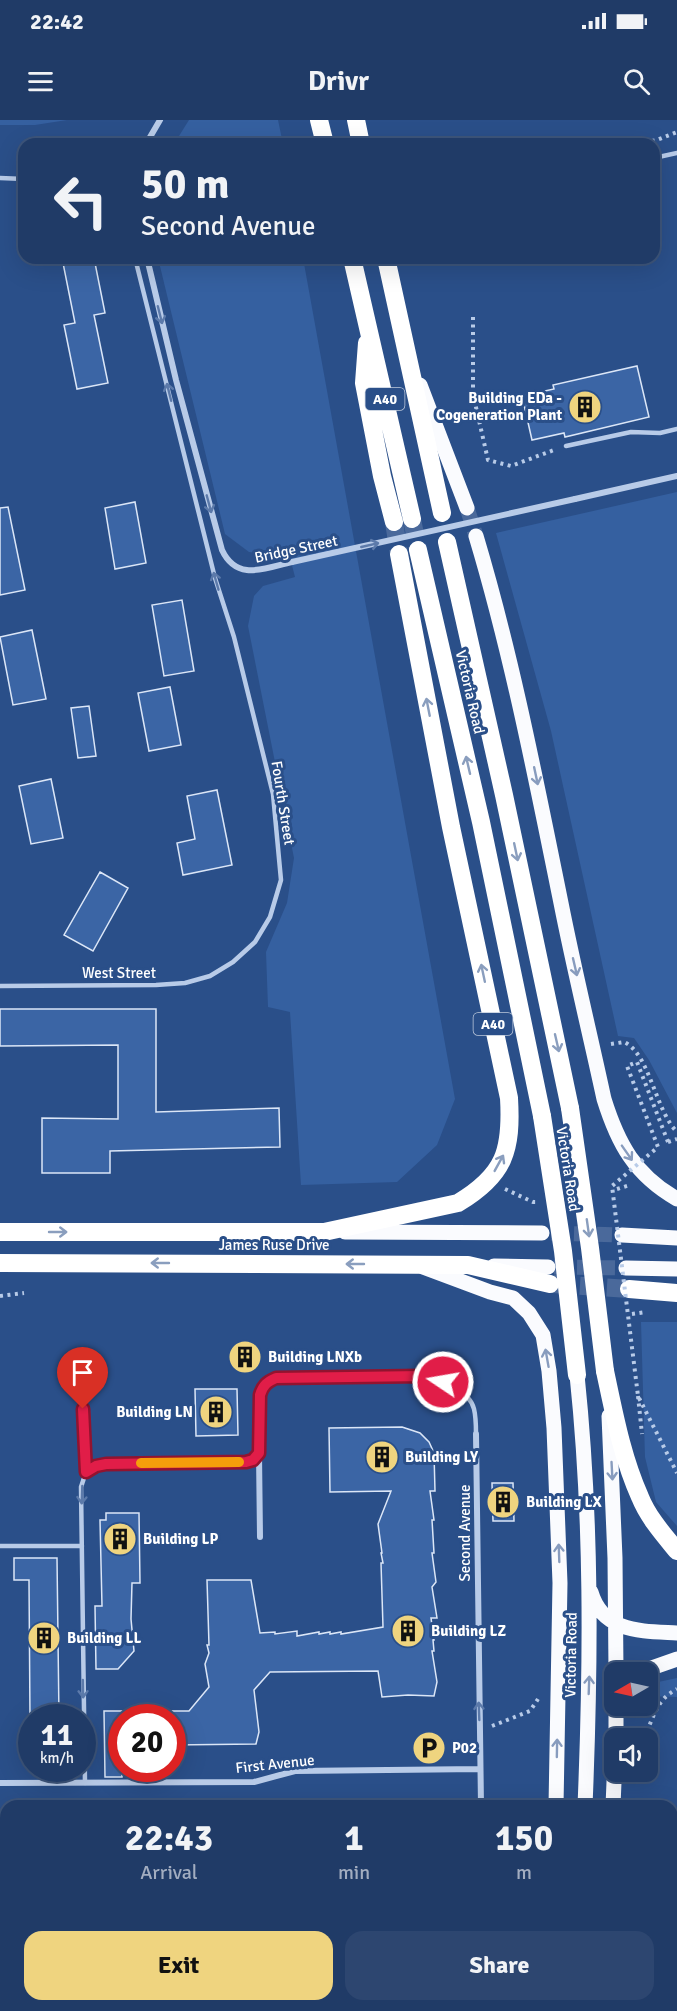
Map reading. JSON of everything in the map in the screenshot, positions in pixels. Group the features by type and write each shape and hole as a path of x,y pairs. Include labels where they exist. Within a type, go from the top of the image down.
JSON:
{"highway":[{"path":"319,120 324,138"},
{"path":"356,120 360,138"},
{"name":"A40","path":"353,264 368,323 364,383 382,476 403,521"},
{"name":"A40","path":"387,264 442,513"},
{"name":"Victoria Road","path":"447,542 504,795 570,1108 605,1371"},
{"name":"Victoria Road","path":"418,550 481,822 542,1116 563,1251 577,1375"},
{"name":"A40","path":"324,1232 458,1203 490,1179 504,1156 511,1128 509,1098 451,827 399,554"},
{"name":"James Ruse Drive","path":"0,1232 324,1232"},
{"name":"James Ruse Drive","path":"0,1263 468,1265 549,1275"},
{"path":"629,1289 677,1293"},
{"path":"605,1371 619,1432 640,1498 659,1530 677,1551"}],"main road":[{"path":"407,352 467,508"},
{"path":"476,536 494,597 521,707 604,1099 613,1129 632,1161 662,1191 677,1199"},
{"name":"James Ruse Drive","path":"324,1232 542,1233"},
{"path":"622,1235 677,1238"},
{"path":"414,1264 513,1298 529,1313 543,1335 554,1428 560,1583 556,1800"},
{"path":"626,1268 677,1269"},
{"name":"Victoria Road","path":"605,1371 613,1492 616,1662"},
{"name":"Victoria Road","path":"577,1375 586,1490 590,1587 585,1800"},
{"path":"590,1587 599,1609 616,1624 637,1630 677,1633"},
{"path":"658,1666 677,1659"},
{"path":"614,1782 614,1800"}],"street":[{"path":"150,138 160,120"},
{"name":"Bridge Street","path":"148,264 176,380 222,550 232,565 246,571 677,476"},
{"path":"83,1409 86,1472"},
{"name":"Second Avenue","path":"476,1434 481,1800"},
{"name":"Second Avenue","path":"259,1453 260,1537"},
{"name":"First Avenue","path":"0,1783 254,1782 295,1771 480,1769"}],"lane":[{"path":"660,157 677,153"},
{"path":"0,178 18,179"},
{"name":"Fourth Street","path":"136,264 215,578 234,637 273,794 281,880 270,917 255,942 233,962"},
{"path":"566,446 622,433 660,433 677,429"},
{"name":"West Street","path":"0,986 156,986 185,983 210,976 233,962"},
{"name":"Second Avenue","path":"259,1453 260,1395 267,1382 276,1378 423,1376 443,1382 463,1393 474,1408 476,1434"},
{"path":"85,1783 81,1487 86,1472 96,1466 106,1464 246,1462 253,1460 259,1453"},
{"path":"0,1546 82,1546"}],"path":[{"path":"660,139 677,132"},
{"path":"473,317 473,394 488,460 511,466 566,446"},
{"path":"611,1044 624,1042 637,1051 664,1113 677,1132"},
{"path":"677,1139 668,1142 637,1062 627,1066 658,1147 612,1186 638,1396 677,1473"},
{"path":"498,1187 537,1202"},
{"path":"0,1296 24,1293"},
{"path":"647,1728 654,1712 666,1695 677,1689"},
{"path":"491,1726 530,1711 540,1697"}],"shaded area":[{"path":"0,120 67,120 35,125 0,125"},
{"path":"189,120 278,120 282,138 178,138"},
{"path":"159,264 304,264 455,1099 437,1145 397,1182 301,1185 290,1012 268,1007 266,952 287,903 294,858 248,626 254,596 263,586 295,577 287,546 260,553 249,552 225,534"},
{"path":"677,492 677,1113 649,1060 634,1038 618,1036 551,731 496,533"},
{"path":"641,1322 677,1322 677,1526 656,1502 645,1457"},
{"path":"677,1678 677,1697 658,1696 658,1682"}],"building":[{"path":"63,264 95,264 105,313 94,315 108,383 77,389 64,325 75,323"},
{"name":"Building EDa - Cogeneration Plant","path":"637,366 649,417 565,437 564,433 532,440 522,396 554,389 553,385"},
{"path":"135,502 146,563 115,569 105,508"},
{"path":"8,507 25,590 0,595 0,508"},
{"path":"182,600 194,671 164,676 152,605"},
{"path":"32,630 46,699 13,705 0,637"},
{"path":"170,687 181,745 149,751 138,693"},
{"path":"89,706 96,756 78,758 71,708"},
{"path":"51,779 63,838 31,844 19,786"},
{"path":"217,790 232,865 183,875 177,843 195,839 187,796"},
{"path":"100,872 128,888 93,951 64,935"},
{"path":"0,1009 156,1009 156,1112 279,1108 280,1147 110,1151 110,1173 42,1173 42,1118 118,1119 118,1045 0,1046"},
{"name":"Building LN","path":"195,1389 237,1389 238,1435 196,1436"},
{"name":"Building LZ","path":"402,1427 420,1433 429,1442 434,1453 435,1491 430,1491 434,1520 432,1520 434,1553 432,1553 436,1582 432,1587 437,1618 431,1618 434,1640 434,1651 432,1651 437,1682 434,1696 382,1697 378,1671 270,1672 254,1690 259,1732 256,1744 186,1745 186,1711 189,1711 209,1687 205,1664 209,1653 207,1580 251,1580 260,1633 275,1632 275,1634 297,1631 297,1636 319,1632 319,1634 330,1632 330,1634 341,1632 341,1634 383,1627 381,1563 383,1563 378,1524 391,1491 330,1492 329,1428"},
{"name":"Building LX","path":"492,1483 513,1483 514,1521 493,1521"},
{"path":"106,1513 139,1513 140,1583 132,1583 131,1619 134,1651 118,1669 96,1669 95,1606 102,1606 100,1520 106,1520"},
{"name":"Building LL","path":"14,1558 57,1558 59,1704 30,1704 29,1580 14,1580"},
{"path":"104,1711 108,1711 108,1777 105,1777"}],"tunnel":[{"path":"467,508 476,536"},
{"path":"412,519 418,550"},
{"path":"394,522 399,554"},
{"path":"551,1233 622,1235"},
{"path":"554,1267 626,1268"},
{"path":"553,1284 629,1289"}],"slow traffic":[{"path":"141,1463 239,1462"}],"place":[{"name":"Building EDa - Cogeneration Plant","path":"585,407"},
{"name":"Building LNXb","path":"245,1357"},
{"name":"Building LN","path":"216,1412"},
{"name":"Building LY","path":"382,1457"},
{"name":"Building LX","path":"503,1502"},
{"name":"Building LP","path":"120,1539"},
{"name":"Building LZ","path":"408,1631"},
{"name":"Building LL","path":"44,1638"},
{"name":"P02","path":"429,1748"}],"route":[{"path":"83,1409 86,1472 96,1466 106,1464 246,1462 253,1460 259,1453 262,1388 267,1382 276,1378 423,1376 443,1382"}]}
